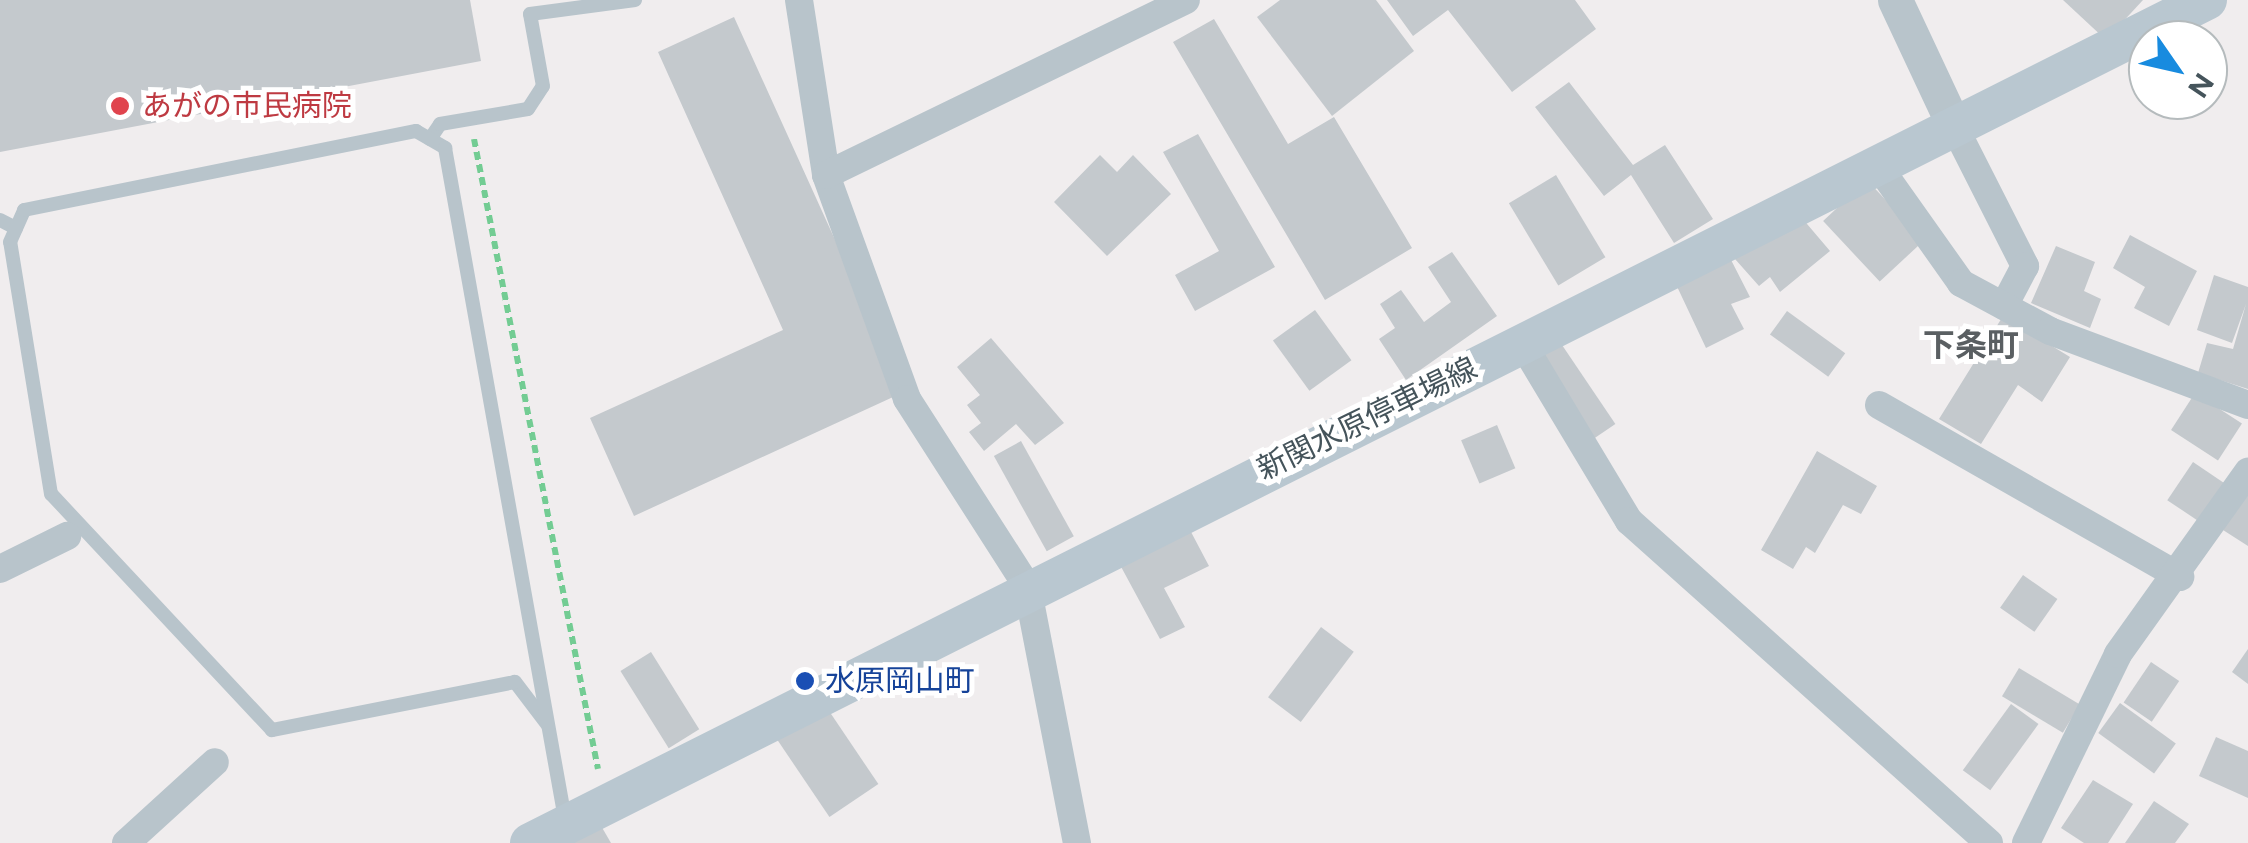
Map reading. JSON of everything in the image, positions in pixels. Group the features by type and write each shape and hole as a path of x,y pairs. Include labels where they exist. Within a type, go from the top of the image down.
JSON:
{"main road":[{"name":"新関水原停車場線","path":"530,843 1028,586 2207,0"}],"street":[{"path":"799,0 826,175 906,399 1028,586 1077,843"},
{"path":"826,175 1186,0"},
{"path":"1895,0 2025,266 2004,306"},
{"path":"1878,166 1960,283 2004,306 2248,404"},
{"path":"1522,342 1629,522 1988,843"},
{"path":"1879,405 2180,577"},
{"path":"2026,843 2118,654 2180,577 2248,472"},
{"path":"0,569 67,536"},
{"path":"126,843 215,762"}],"lane":[{"path":"430,139 440,124 528,109 544,86 530,14 635,0"},
{"path":"548,724 515,682 272,730 52,494 10,242 24,210 416,131 445,148 566,824"},
{"path":"0,220 16,228"}],"path":[{"path":"470,119 604,805"}],"building":[{"name":"あがの市民病院","path":"0,0 470,0 481,61 0,152"},
{"path":"1280,0 1376,0 1414,51 1332,116 1257,17"},
{"path":"1387,0 1575,0 1596,29 1512,92 1448,10 1413,36"},
{"path":"2063,0 2143,0 2106,40"},
{"path":"734,17 904,392 634,516 590,418 783,330 658,52"},
{"path":"1214,19 1288,144 1334,117 1412,248 1325,300 1173,42"},
{"path":"1569,82 1633,165 1665,145 1713,219 1674,243 1631,175 1604,196 1535,107"},
{"path":"1198,134 1275,267 1195,311 1175,275 1219,251 1163,152"},
{"path":"1100,155 1117,172 1133,155 1171,194 1107,256 1054,202"},
{"path":"1556,175 1605,257 1558,286 1509,203"},
{"path":"1867,180 1924,241 1880,282 1823,221"},
{"path":"1796,211 1830,251 1780,292 1770,277 1759,286 1735,259"},
{"path":"2130,235 2197,271 2169,326 2134,308 2145,287 2113,268"},
{"path":"2056,246 2095,262 2084,291 2101,299 2090,328 2031,303"},
{"path":"1452,252 1497,316 1406,380 1379,339 1395,328 1380,304 1401,290 1424,322 1451,302 1428,267"},
{"path":"1728,254 1750,297 1731,304 1744,329 1706,348 1673,278"},
{"path":"2214,275 2248,287 2248,389 2198,373 2207,343 2233,349 2246,304 2232,343 2197,330"},
{"path":"1315,310 1351,360 1309,391 1273,341"},
{"path":"1787,311 1845,353 1828,377 1770,334"},
{"path":"2003,316 2070,357 2042,402 2018,385 1981,444 1939,419"},
{"path":"991,338 1064,423 1035,445 1016,424 984,451 969,432 981,423 967,405 980,395 957,367"},
{"path":"1560,342 1615,424 1589,442 1533,360"},
{"path":"2195,393 2242,423 2218,460 2171,430"},
{"path":"1497,425 1515,468 1479,484 1461,440"},
{"path":"1021,441 1074,536 1047,551 994,456"},
{"path":"1817,451 1877,486 1861,514 1843,505 1815,553 1806,547 1793,569 1761,550"},
{"path":"2193,462 2224,483 2198,521 2167,500"},
{"path":"2248,488 2248,546 2223,530"},
{"path":"1181,513 1209,566 1164,588 1185,627 1160,639 1112,550"},
{"path":"2023,575 2057,599 2034,632 2000,608"},
{"path":"1321,627 1354,652 1301,722 1268,697"},
{"path":"2248,649 2248,684 2232,672"},
{"path":"651,652 699,729 669,748 620,671"},
{"path":"2151,662 2179,681 2152,722 2124,703"},
{"path":"2019,668 2080,705 2063,733 2002,696"},
{"path":"823,702 878,784 829,817 774,735"},
{"path":"2120,703 2176,744 2154,773 2098,733"},
{"path":"2011,704 2039,724 1990,790 1963,770"},
{"path":"2216,737 2248,751 2248,798 2199,776"},
{"path":"2093,780 2133,804 2108,843 2084,843 2061,828"},
{"path":"2154,801 2189,824 2175,843 2125,843"},
{"path":"593,812 611,843 534,843"}],"place":[{"name":"あがの市民病院","path":"120,106"},
{"name":"水原岡山町","path":"805,681"}],"district":[{"name":"下条町","path":"1971,345"}]}
